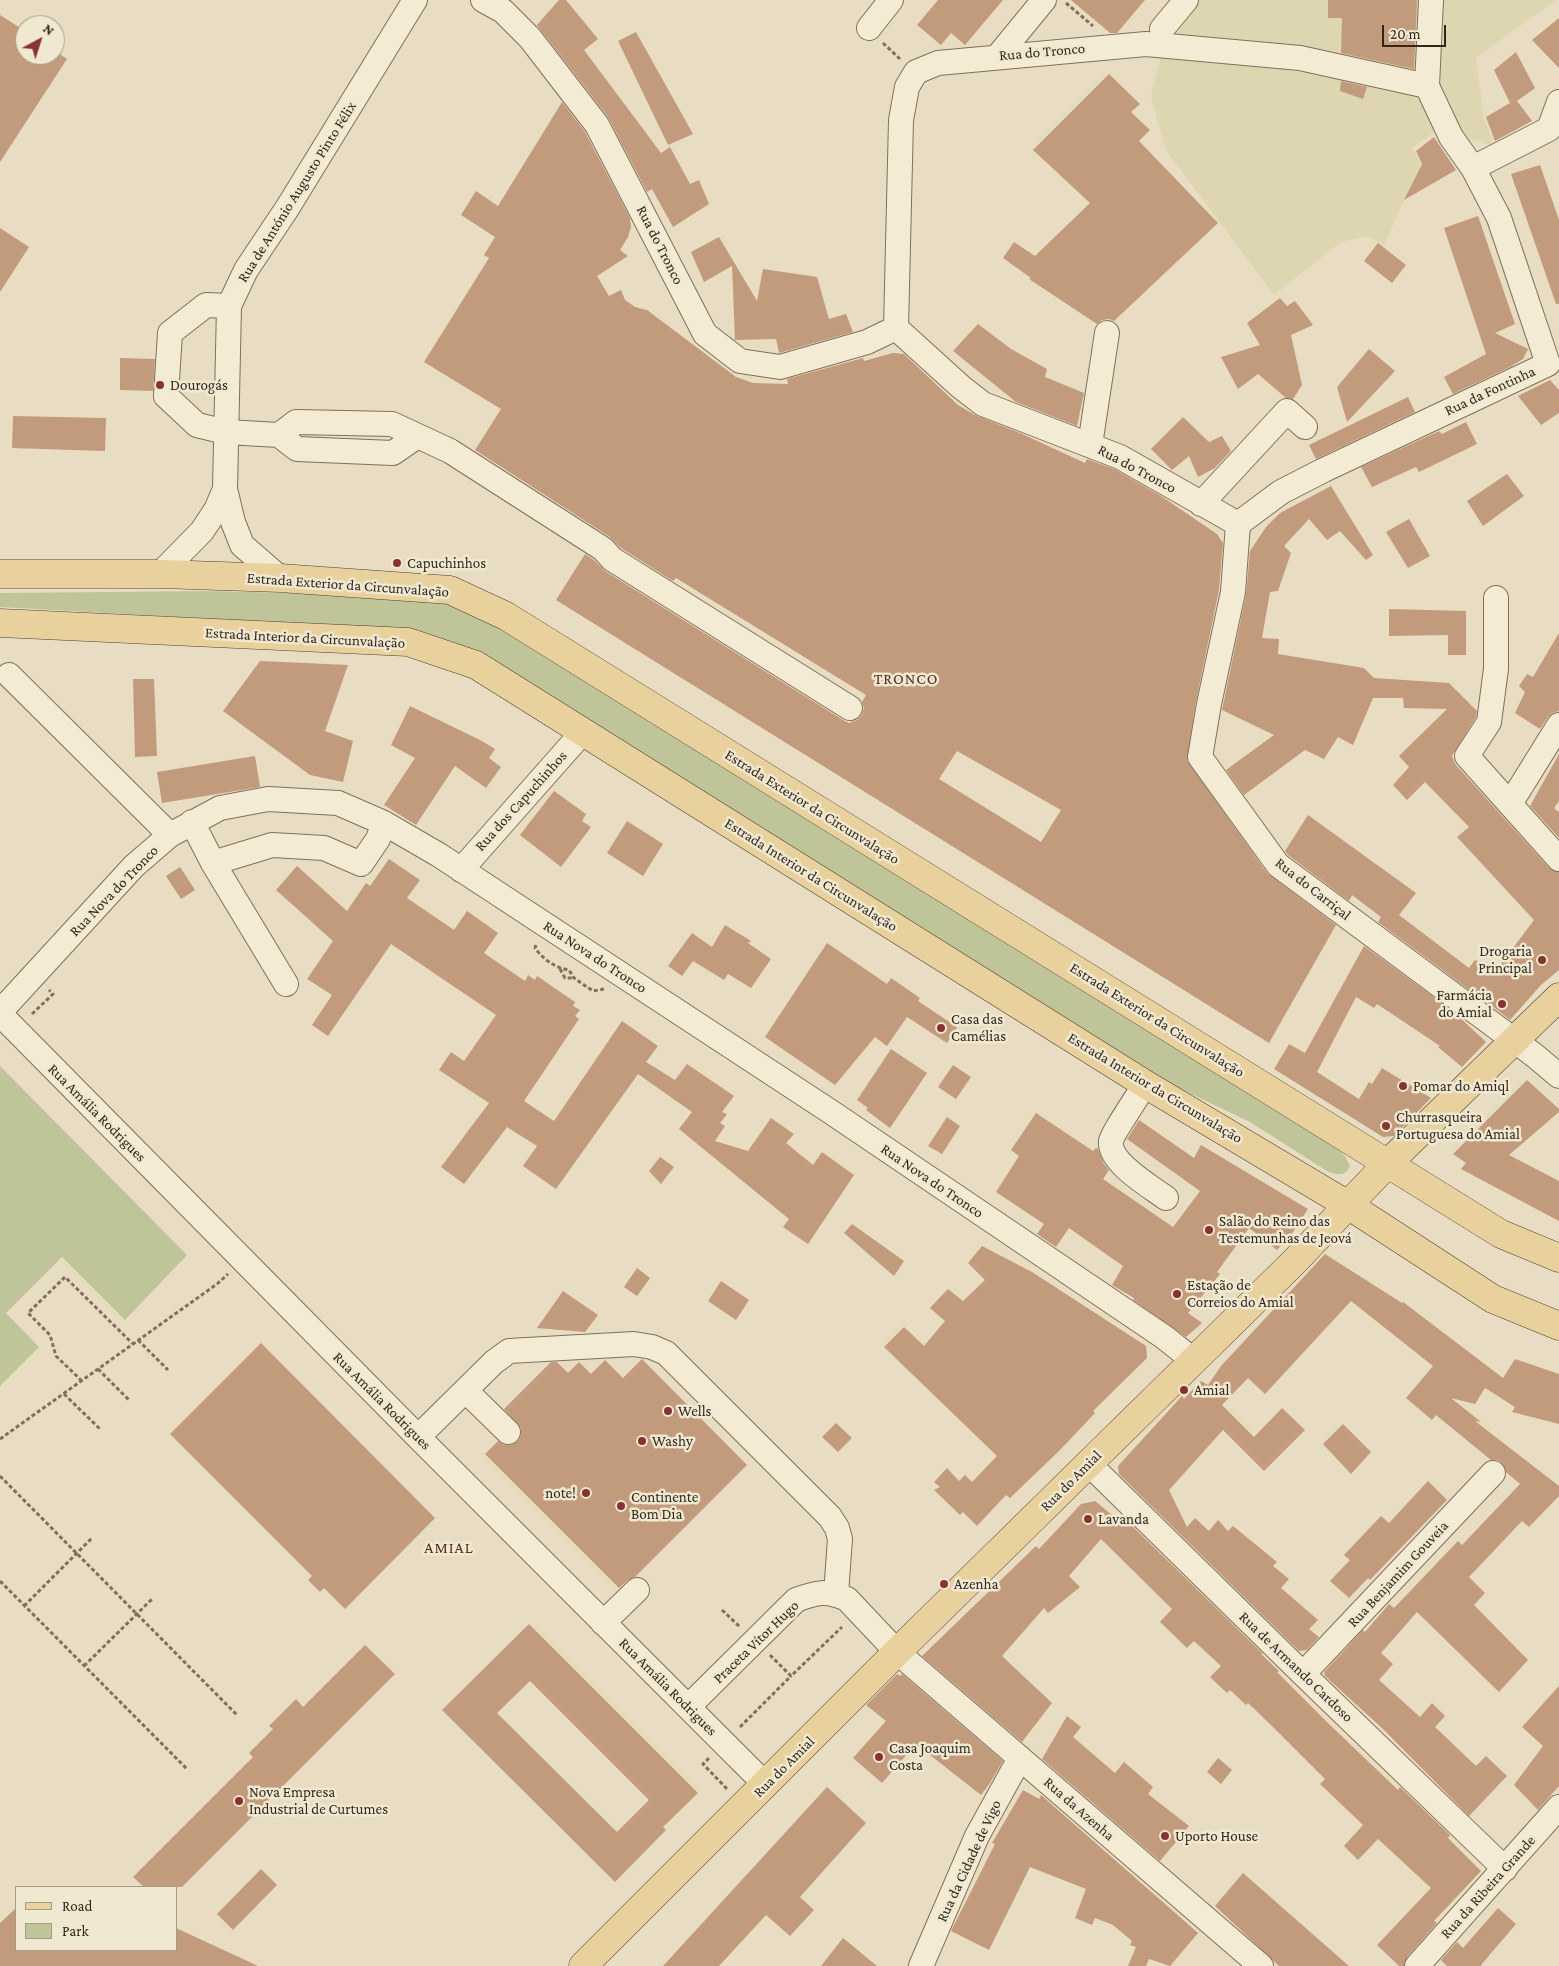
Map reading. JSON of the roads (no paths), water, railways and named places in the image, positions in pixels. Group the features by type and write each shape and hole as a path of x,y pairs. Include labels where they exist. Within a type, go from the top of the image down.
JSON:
{"main road":[{"name":"Estrada Exterior da Circunvalação","path":"0,574 160,574 280,578 450,590 506,616 1501,1234 1559,1258"},
{"name":"Estrada Interior da Circunvalação","path":"0,623 408,642 476,665 1145,1084 1348,1205 1493,1299 1559,1326"},
{"name":"Rua do Amial","path":"583,1966 897,1652 1296,1260 1387,1164 1559,997"}],"street":[{"name":"Rua de António Augusto Pinto Félix","path":"280,578 242,545 233,522 225,489 229,306 246,270 288,207 415,0"},
{"path":"869,28 892,0"},
{"path":"998,56 1044,0"},
{"path":"1162,29 1186,0"},
{"path":"1427,86 1431,0"},
{"name":"Rua do Tronco","path":"498,4 530,38 597,124 663,249 705,334 740,362 780,367 867,342 896,328"},
{"name":"Rua do Tronco","path":"1238,524 1120,457 983,404 960,387 896,328 901,120 907,87 916,72 938,63 998,56 1146,44 1300,58 1427,86"},
{"name":"Rua da Fontinha","path":"1238,524 1281,492 1324,470 1554,370 1500,218 1472,168 1451,137 1427,86"},
{"path":"1472,168 1554,130 1559,102"},
{"path":"229,306 206,304 170,333 166,396 197,425 226,432 279,435 296,449 393,453 416,436 450,451 603,549 612,560 850,708"},
{"path":"1090,445 1107,333"},
{"path":"1201,504 1287,411 1305,427"},
{"name":"Rua de António Augusto Pinto Félix","path":"160,574 202,531 216,510 225,489"},
{"name":"Rua do Carriçal","path":"1238,524 1233,592 1209,704 1200,757 1278,866 1514,1040 1559,1076"},
{"path":"1496,598 1496,669 1489,722 1467,756 1559,859"},
{"path":"9,675 170,835"},
{"path":"1510,804 1559,725"},
{"name":"Rua dos Capuchinhos","path":"460,870 582,732"},
{"name":"Rua Nova do Tronco","path":"0,1013 134,866 170,835 220,808 268,798 338,803 384,823 410,837 839,1118 1164,1337 1193,1360"},
{"path":"192,822 213,863 286,984"},
{"path":"213,863 272,845 324,848 361,864 378,839 384,823"},
{"name":"Rua Amália Rodrigues","path":"0,1013 418,1438 766,1785"},
{"path":"1145,1084 1111,1140 1113,1152 1121,1164 1166,1198"},
{"path":"418,1438 494,1362 509,1351 634,1344 652,1347 666,1353 830,1517 837,1528 840,1539 836,1594 847,1599 897,1652"},
{"path":"667,1374 723,1431 756,1444"},
{"path":"466,1391 508,1432"},
{"name":"Rua de Armando Cardoso","path":"1089,1464 1505,1869"},
{"name":"Rua Benjamim Gouveia","path":"1303,1674 1493,1473"},
{"path":"604,1623 637,1590"},
{"name":"Praceta Vítor Hugo","path":"688,1708 796,1600 818,1592 836,1594"},
{"name":"Rua da Azenha","path":"897,1652 1261,1966"},
{"name":"Rua da Cidade de Vigo","path":"921,1966 977,1836 1020,1758"},
{"name":"Rua da Ribeira Grande","path":"1417,1966 1559,1808"}],"place":[{"name":"Dourogás","path":"160,385"},
{"name":"Capuchinhos","path":"397,563"},
{"name":"Drogaria Principal","path":"1542,960"},
{"name":"Farmácia do Amial","path":"1502,1004"},
{"name":"Casa das Camélias","path":"941,1028"},
{"name":"Pomar do Amiql","path":"1403,1086"},
{"name":"Churrasqueira Portuguesa do Amial","path":"1386,1126"},
{"name":"Salão do Reino das Testemunhas de Jeová","path":"1209,1230"},
{"name":"Estação de Correios do Amial","path":"1177,1294"},
{"name":"Amial","path":"1184,1390"},
{"name":"Wells","path":"668,1411"},
{"name":"Washy","path":"642,1441"},
{"name":"note!","path":"586,1493"},
{"name":"Continente Bom Dia","path":"621,1506"},
{"name":"Lavanda","path":"1088,1519"},
{"name":"Azenha","path":"944,1584"},
{"name":"Casa Joaquim Costa","path":"879,1757"},
{"name":"Nova Empresa Industrial de Curtumes","path":"239,1801"},
{"name":"Uporto House","path":"1165,1836"}],"district":[{"name":"TRONCO","path":"906,679"},
{"name":"AMIAL","path":"449,1548"}]}
